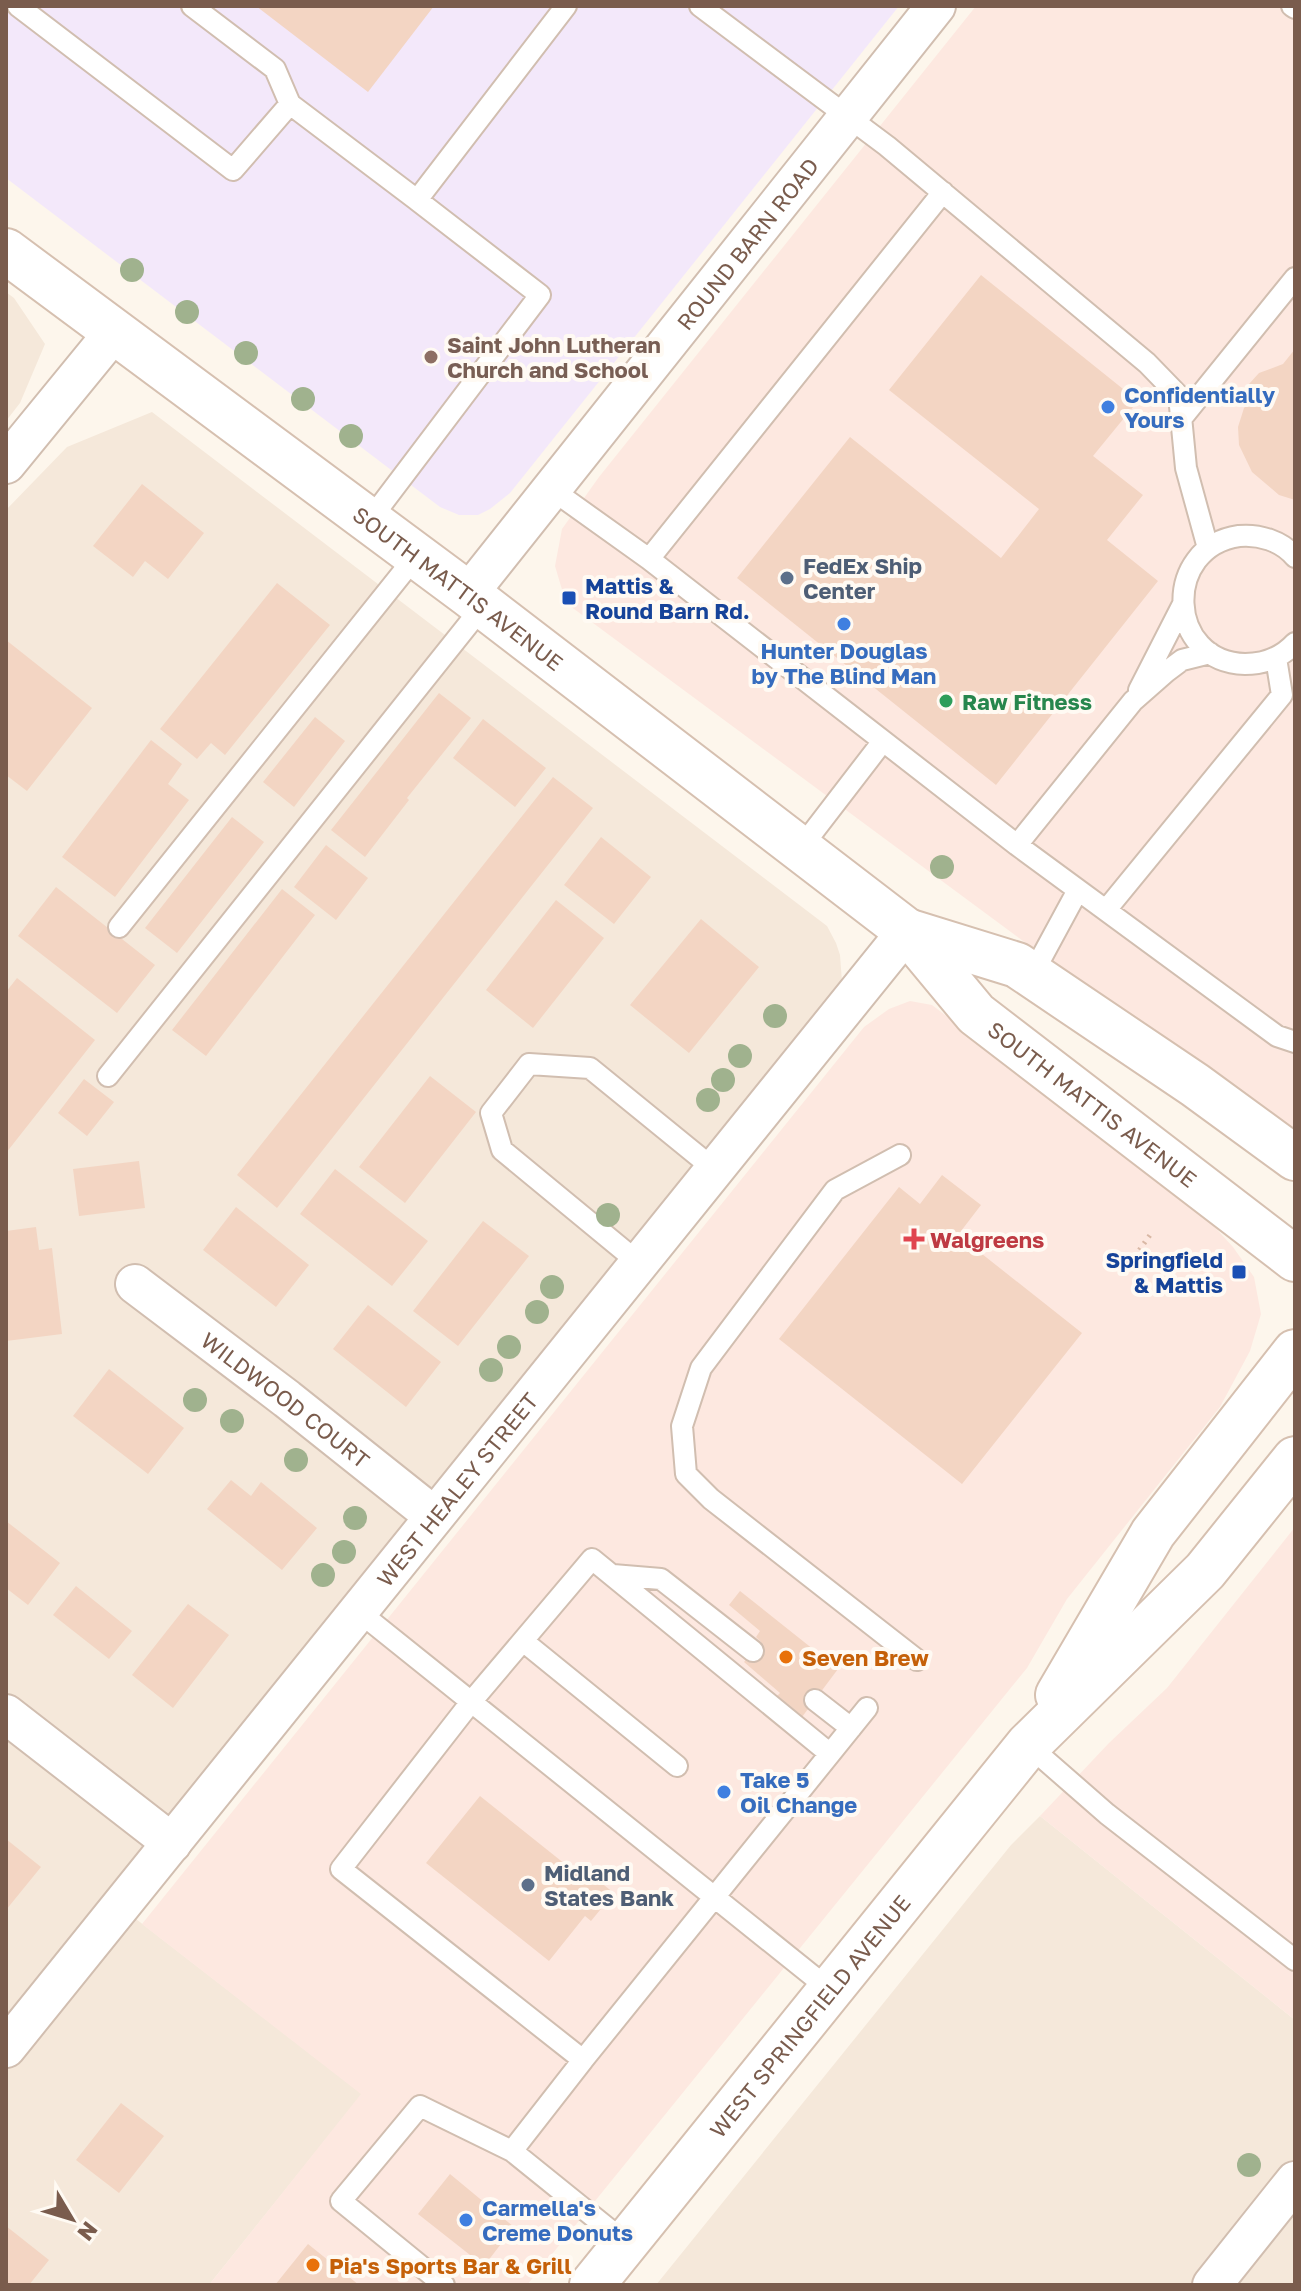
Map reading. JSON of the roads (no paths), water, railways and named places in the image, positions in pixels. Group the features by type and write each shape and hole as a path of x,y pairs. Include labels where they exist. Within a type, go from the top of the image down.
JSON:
{"main road":[{"name":"SOUTH MATTIS AVENUE","path":"6,251 475,600 907,931 976,1014 1295,1259"},
{"name":"SOUTH MATTIS AVENUE","path":"907,931 1017,965 1195,1085 1295,1158"},
{"name":"WEST SPRINGFIELD AVENUE","path":"1028,1745 1153,1533 1295,1352"},
{"name":"WEST SPRINGFIELD AVENUE","path":"592,2285 1028,1745 1205,1571 1295,1459"}],"street":[{"name":"ROUND BARN ROAD","path":"475,600 551,489 936,6"},
{"path":"6,464 114,332"},
{"name":"WEST HEALEY STREET","path":"6,2048 907,931"},
{"name":"WILDWOOD COURT","path":"135,1284 434,1516"},
{"path":"6,1714 172,1843"},
{"path":"1212,2285 1295,2181"}],"lane":[{"path":"18,6 233,170 290,104"},
{"path":"192,6 275,69 290,104 540,295 369,521"},
{"path":"417,200 566,6"},
{"path":"700,6 849,116 943,192 1147,363 1179,396 1186,468 1208,548"},
{"path":"649,559 943,192"},
{"path":"1181,419 1295,278"},
{"path":"551,489 649,559 1017,845 1277,1036 1295,1042"},
{"path":"1293,553 1271,540 1249,535 1228,538 1208,548 1193,564 1184,584 1183,604 1188,626 1199,644 1215,657 1235,664 1256,664 1276,658 1295,643"},
{"path":"119,927 416,556"},
{"path":"108,1076 475,600"},
{"path":"1133,701 1183,604"},
{"path":"1017,845 1133,701 1182,660 1210,653"},
{"path":"1276,658 1295,673"},
{"path":"1106,910 1282,695 1276,658"},
{"path":"800,849 883,741"},
{"path":"1032,975 1078,890"},
{"path":"639,1263 502,1150 491,1113 529,1064 590,1068 714,1169"},
{"path":"900,1155 835,1190 701,1368 682,1426 686,1474 694,1483 917,1660"},
{"path":"583,2060 341,1869 471,1702 592,1559 829,1753"},
{"path":"613,1575 661,1579 753,1651"},
{"path":"358,1611 829,1989"},
{"path":"523,1641 677,1766"},
{"path":"815,1700 851,1728"},
{"path":"512,2151 867,1708"},
{"path":"1028,1745 1107,1814 1295,1960"},
{"path":"444,2285 341,2201 420,2106 512,2151 626,2243"}],"place":[{"name":"Saint John Lutheran Church and School","path":"431,357"},
{"name":"Confidentially Yours","path":"1108,407"},
{"name":"FedEx Ship Center","path":"787,578"},
{"name":"Mattis & Round Barn Rd.","path":"569,598"},
{"name":"Hunter Douglas by The Blind Man","path":"844,624"},
{"name":"Raw Fitness","path":"946,701"},
{"name":"Walgreens","path":"914,1239"},
{"name":"Springfield & Mattis","path":"1239,1272"},
{"name":"Seven Brew","path":"786,1657"},
{"name":"Take 5 Oil Change","path":"724,1792"},
{"name":"Midland States Bank","path":"528,1885"},
{"name":"Carmella's Creme Donuts","path":"466,2220"},
{"name":"Pia's Sports Bar & Grill","path":"313,2265"}]}
